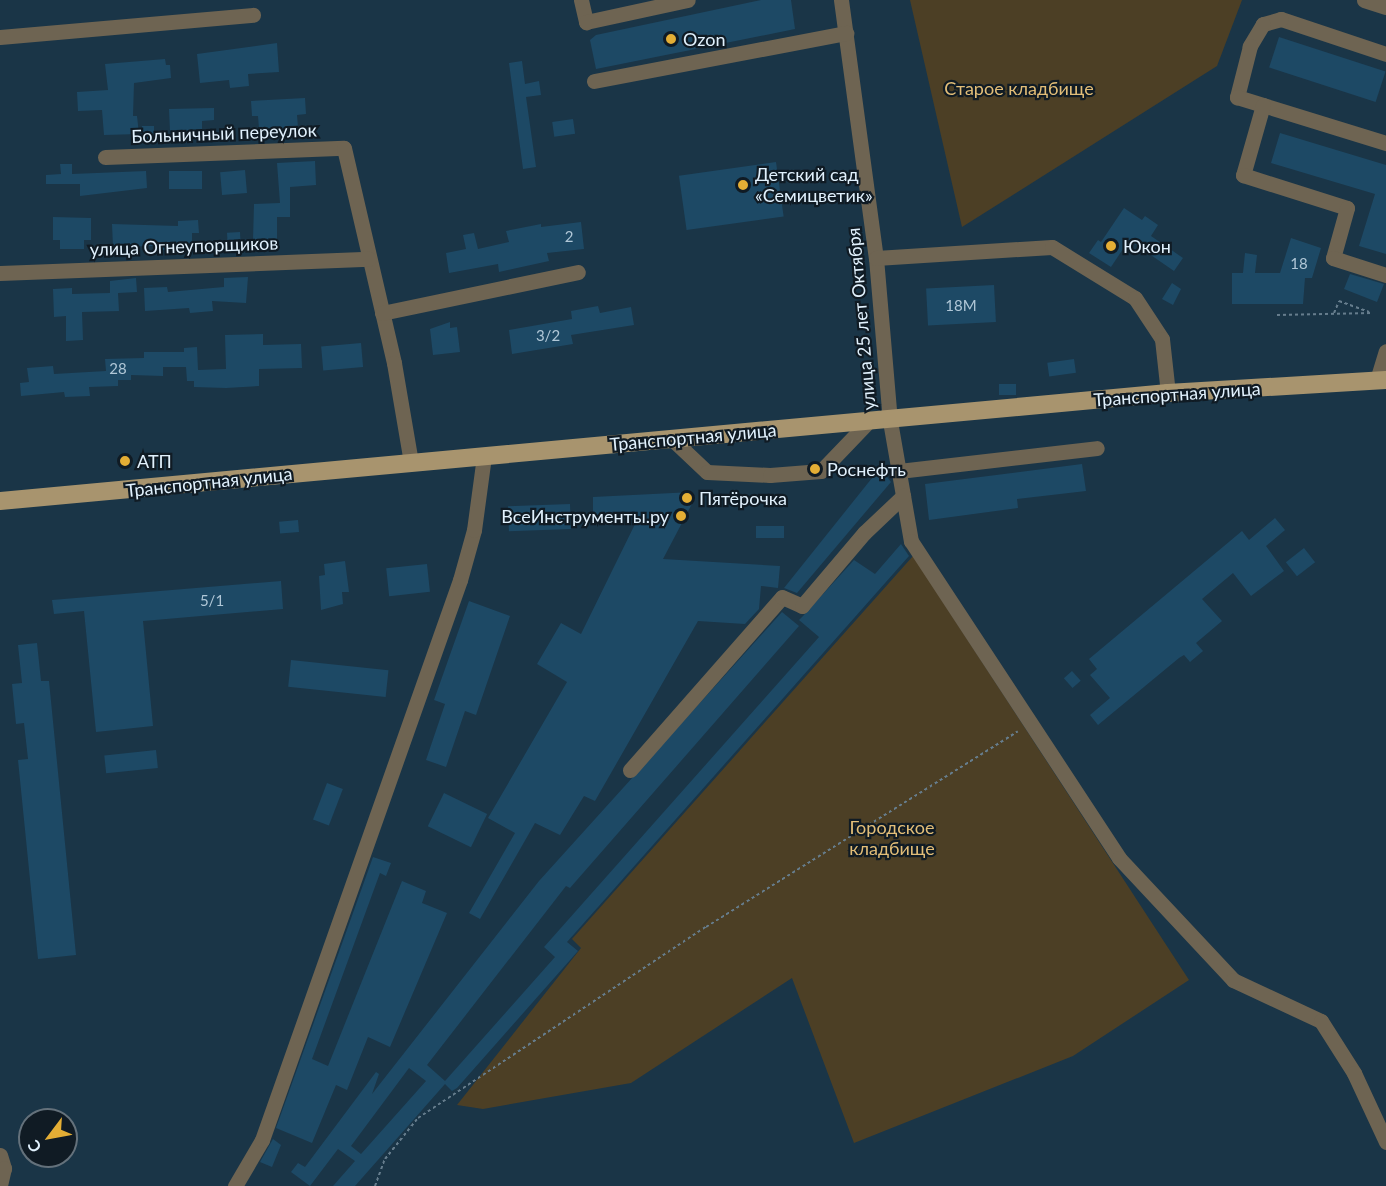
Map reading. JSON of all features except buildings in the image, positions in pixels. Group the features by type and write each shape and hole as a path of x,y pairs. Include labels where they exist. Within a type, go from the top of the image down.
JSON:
{"main road":[{"name":"Транспортная улица","path":"0,501 411,462 890,421 1168,393 1381,380"}],"street":[{"path":"581,0 586,21 647,4 688,0"},
{"name":"улица 25 лет Октября","path":"841,0 876,258 890,421 911,541 1119,858 1233,980 1321,1021 1354,1073 1386,1142"},
{"path":"1364,0 1386,7"},
{"path":"0,37 253,15"},
{"path":"1386,54 1281,19 1263,24 1250,46 1237,98 1386,143"},
{"path":"594,81 846,33"},
{"path":"1263,105 1244,176 1347,208 1334,258 1386,275"},
{"name":"Больничный переулок","path":"105,157 344,148 369,258"},
{"path":"876,258 1052,247 1135,298 1162,339 1168,393"},
{"path":"369,258 411,462"},
{"name":"улица Огнеупорщиков","path":"0,273 369,258"},
{"path":"382,313 578,272"},
{"path":"1381,380 1386,351"},
{"path":"672,439 706,472 770,475 821,471 868,422"},
{"path":"899,471 1097,448"},
{"path":"235,1186 262,1140 460,580 474,530 484,456"},
{"path":"630,770 782,597 802,606 864,533 903,496"},
{"path":"0,1155 4,1168 0,1186"}],"path":[{"path":"1277,315 1371,313 1339,301 1334,313"},
{"path":"375,1186 385,1159 418,1118 706,927 1031,723"}],"green space":[{"name":"Старое кладбище","path":"910,0 1242,0 1217,66 962,227"},
{"name":"Городское кладбище","path":"913,556 1189,980 1073,1056 854,1143 792,978 631,1083 483,1109 457,1105 581,948 572,939"}],"place":[{"name":"Ozon","path":"671,39"},
{"name":"Детский сад «Семицветик»","path":"743,185"},
{"name":"Юкон","path":"1111,246"},
{"name":"АТП","path":"125,461"},
{"name":"Роснефть","path":"815,469"},
{"name":"Пятёрочка","path":"687,498"},
{"name":"ВсеИнструменты.ру","path":"681,516"}]}
